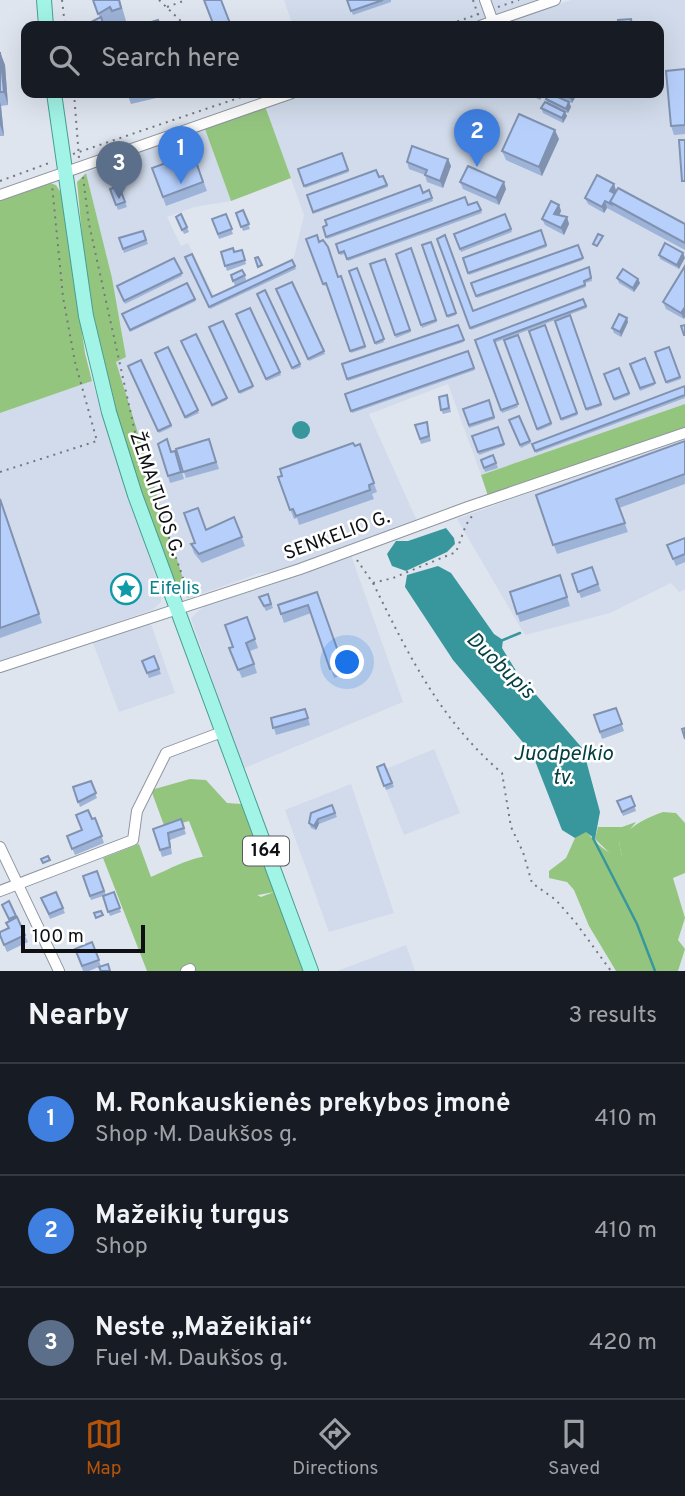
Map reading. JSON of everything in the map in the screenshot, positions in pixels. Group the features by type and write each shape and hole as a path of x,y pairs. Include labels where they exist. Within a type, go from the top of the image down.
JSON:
{"main road":[{"path":"44,0 46,21"},
{"name":"ŽEMAITIJOS G.","path":"54,98 59,168 103,393 135,495 311,971"}],"street":[{"path":"485,0 485,21"},
{"path":"496,21 555,0"},
{"path":"0,195 59,168 81,166 278,98"},
{"name":"SENKELIO G.","path":"0,667 352,549 685,433"},
{"path":"0,891 133,840 137,811 166,753 222,732"},
{"path":"0,847 59,971"}],"path":[{"path":"62,0 64,21"},
{"path":"159,0 181,21"},
{"path":"166,7 186,0"},
{"path":"473,0 483,21"},
{"path":"74,98 78,153 89,224 140,455 191,603"},
{"path":"0,181 59,168 78,153 238,98"},
{"path":"0,472 97,441 75,362 63,297 59,168"},
{"path":"373,583 451,555 460,547 466,525 472,516"},
{"path":"352,549 361,569 373,583 417,671 471,746 502,773 511,827 523,852 532,883 569,915 611,971"}],"shaded area":[{"path":"284,0 540,0 478,21 291,21"},
{"path":"571,0 685,0 685,404 481,475 448,384 369,414 417,521 314,560 274,572 260,573 189,598 116,362 126,356 112,278 86,173 205,129 231,201 194,207 167,217 181,246 188,243 215,297 294,257 304,215 265,106 288,98 664,98 664,21 510,21"},
{"path":"92,381 161,593 161,602 152,610 0,662 0,413"},
{"path":"685,436 685,590 679,592 671,583 610,613 525,635 457,519"},
{"path":"351,555 403,702 242,769 191,618 204,606"},
{"path":"151,624 175,693 119,712 92,640"},
{"path":"434,749 460,813 404,835 379,772"},
{"path":"351,784 394,913 329,932 285,810"},
{"path":"406,945 415,971 337,971"}],"green space":[{"path":"265,106 291,178 231,201 205,129"},
{"path":"86,173 112,278 126,357 116,362 189,598 178,586 152,527 99,356 88,292 77,182"},
{"path":"50,183 56,185 61,193 85,353 92,381 0,413 0,200"},
{"path":"685,404 685,428 488,496 481,475"},
{"path":"190,779 206,780 227,803 242,804 274,892 252,896 230,862 215,856 203,857 189,821 165,828 151,790"},
{"path":"663,812 676,813 685,823 685,873 673,878 685,918 678,940 685,949 678,971 616,971 589,926 574,890 567,882 549,878 549,871 566,858 575,838 586,831 607,851 622,856 619,843 628,832 644,820"},
{"path":"636,822 619,843 622,856 619,862 595,839 598,827 622,827"},
{"path":"139,844 151,877 193,859 216,856 226,858 234,864 246,886 254,893 261,897 274,892 303,971 147,971 103,858"}],"water":[{"path":"301,421 307,424 310,430 307,436 301,439 295,436 292,430 295,424"},
{"path":"446,528 455,544 447,552 406,571 392,566 387,554 396,541 408,541"},
{"name":"Juodpelkio tv.","path":"438,566 451,573 494,634 503,640 502,648 518,674 583,749 600,812 595,839 586,832 575,838 562,830 532,753 453,660 405,587 407,575"}],"building":[{"path":"93,0 119,0 121,8 112,11 110,7 98,14"},
{"path":"204,0 221,0 229,21 212,21"},
{"path":"347,0 383,0 351,11"},
{"path":"0,52 4,92 0,92"},
{"path":"685,69 685,125 671,126 666,71"},
{"path":"560,98 569,102 566,109 546,99"},
{"path":"545,102 565,112 562,118 541,108"},
{"path":"519,114 555,130 539,167 502,151"},
{"path":"679,140 685,140 685,181 682,181"},
{"path":"412,146 448,159 440,181 425,175 427,170 407,162"},
{"path":"193,153 203,182 163,197 152,168"},
{"path":"342,153 348,170 304,186 298,169"},
{"path":"468,166 504,182 496,198 460,182"},
{"path":"376,170 387,185 313,212 307,195"},
{"path":"597,175 614,184 610,191 615,194 611,204 605,201 602,207 585,198"},
{"path":"420,185 423,193 429,190 432,198 326,237 323,227 327,225 325,220"},
{"path":"119,186 125,202 116,205 110,189"},
{"path":"618,188 685,224 685,243 610,202"},
{"path":"465,197 468,205 477,202 481,210 347,259 344,251 339,253 336,244"},
{"path":"551,201 559,205 554,214 567,217 561,228 542,219"},
{"path":"243,210 249,224 241,227 236,213"},
{"path":"181,214 187,227 182,230 176,217"},
{"path":"226,214 232,229 218,234 212,219"},
{"path":"505,214 511,229 460,249 454,234"},
{"path":"541,230 546,245 468,273 463,258"},
{"path":"143,231 146,240 123,249 119,238"},
{"path":"598,234 603,236 597,246 593,244"},
{"path":"317,235 319,242 323,240 328,247 338,277 341,276 365,346 350,351 326,283 323,284 306,239"},
{"path":"445,235 473,311 589,267 591,278 584,281 585,285 470,328 437,239"},
{"path":"431,242 456,313 447,316 422,245"},
{"path":"665,243 683,253 677,265 659,255"},
{"path":"578,245 583,258 476,296 471,283"},
{"path":"233,248 234,252 242,250 245,260 225,266 221,252"},
{"path":"411,248 436,320 421,325 396,254"},
{"path":"192,254 212,297 292,260 295,266 209,307 185,257"},
{"path":"258,257 262,265 258,267 255,258"},
{"path":"174,258 182,273 124,301 117,286"},
{"path":"385,259 410,330 395,335 370,264"},
{"path":"685,266 685,307 681,313 663,302"},
{"path":"357,268 384,339 375,343 349,271"},
{"path":"623,269 638,279 633,288 617,278"},
{"path":"242,270 245,275 233,281 231,275"},
{"path":"292,282 324,351 308,359 276,289"},
{"path":"187,283 195,299 130,330 122,314"},
{"path":"265,290 300,364 292,368 257,294"},
{"path":"583,299 586,306 494,340 518,404 501,410 475,340"},
{"path":"250,308 280,372 266,379 236,314"},
{"path":"619,314 627,318 620,332 612,328"},
{"path":"570,315 601,404 586,409 555,321"},
{"path":"223,321 253,386 239,392 209,327"},
{"path":"458,325 464,340 347,379 342,364"},
{"path":"545,325 577,413 561,419 529,331"},
{"path":"196,334 227,398 212,405 181,341"},
{"path":"518,335 551,423 537,429 504,340"},
{"path":"168,347 198,410 185,417 155,353"},
{"path":"669,347 680,377 666,382 655,352"},
{"path":"468,351 474,368 351,411 345,394"},
{"path":"645,358 655,383 640,388 630,364"},
{"path":"141,360 171,425 158,431 128,366"},
{"path":"619,368 629,393 614,399 604,374"},
{"path":"685,386 685,395 535,451 532,444"},
{"path":"447,395 449,408 441,410 439,397"},
{"path":"489,400 494,417 469,425 463,409"},
{"path":"519,416 530,441 520,445 509,420"},
{"path":"427,422 429,436 420,439 415,425"},
{"path":"498,427 504,444 478,452 472,436"},
{"path":"167,439 171,452 175,451 181,472 168,476 158,444"},
{"path":"209,439 216,462 183,472 176,449"},
{"path":"685,441 685,474 616,499 625,523 553,545 536,495"},
{"path":"353,443 355,446 360,444 374,483 369,485 370,490 296,516 293,509 290,510 278,477 282,476 280,469"},
{"path":"493,455 496,463 484,468 481,460"},
{"path":"0,499 39,614 0,628"},
{"path":"198,508 206,530 234,517 242,537 199,554 191,544 195,543 184,513"},
{"path":"685,538 685,554 673,559 667,545"},
{"path":"592,567 598,584 578,592 572,574"},
{"path":"560,575 567,597 517,614 510,592"},
{"path":"317,592 339,654 354,649 358,660 330,669 308,605 281,614 278,605"},
{"path":"268,594 271,604 264,606 259,597"},
{"path":"247,617 255,639 246,643 254,664 238,670 229,648 233,647 225,625"},
{"path":"154,656 159,669 147,673 142,661"},
{"path":"616,708 622,724 600,732 594,715"},
{"path":"305,709 308,718 273,728 271,718"},
{"path":"384,764 392,783 384,786 377,767"},
{"path":"91,781 96,793 78,802 73,787"},
{"path":"631,796 635,806 622,812 617,801"},
{"path":"332,805 335,813 318,819 314,826 309,823 311,813"},
{"path":"88,810 92,819 95,818 102,836 72,849 67,836 82,830 76,815"},
{"path":"181,819 184,828 168,833 170,847 160,850 153,829"},
{"path":"48,856 50,860 43,863 41,859"},
{"path":"97,871 104,891 90,896 83,876"},
{"path":"56,892 63,908 49,914 41,898"},
{"path":"114,892 120,908 108,912 103,896"},
{"path":"9,901 16,916 9,919 2,905"},
{"path":"101,911 103,915 96,918 94,913"},
{"path":"17,917 25,935 4,945 0,932 9,928 6,923"},
{"path":"92,942 99,960 82,966 75,949"},
{"path":"108,964 110,971 101,971 99,967"}],"waterway":[{"path":"503,640 520,633"},
{"name":"Duobupis","path":"593,838 637,924 655,971"}],"place":[{"name":"Mažeikių turgus","path":"477,167"},
{"name":"M. Ronkauskienės prekybos įmonė","path":"181,184"},
{"name":"Neste „Mažeikiai“","path":"119,199"},
{"name":"Eifelis","path":"126,589"}]}
